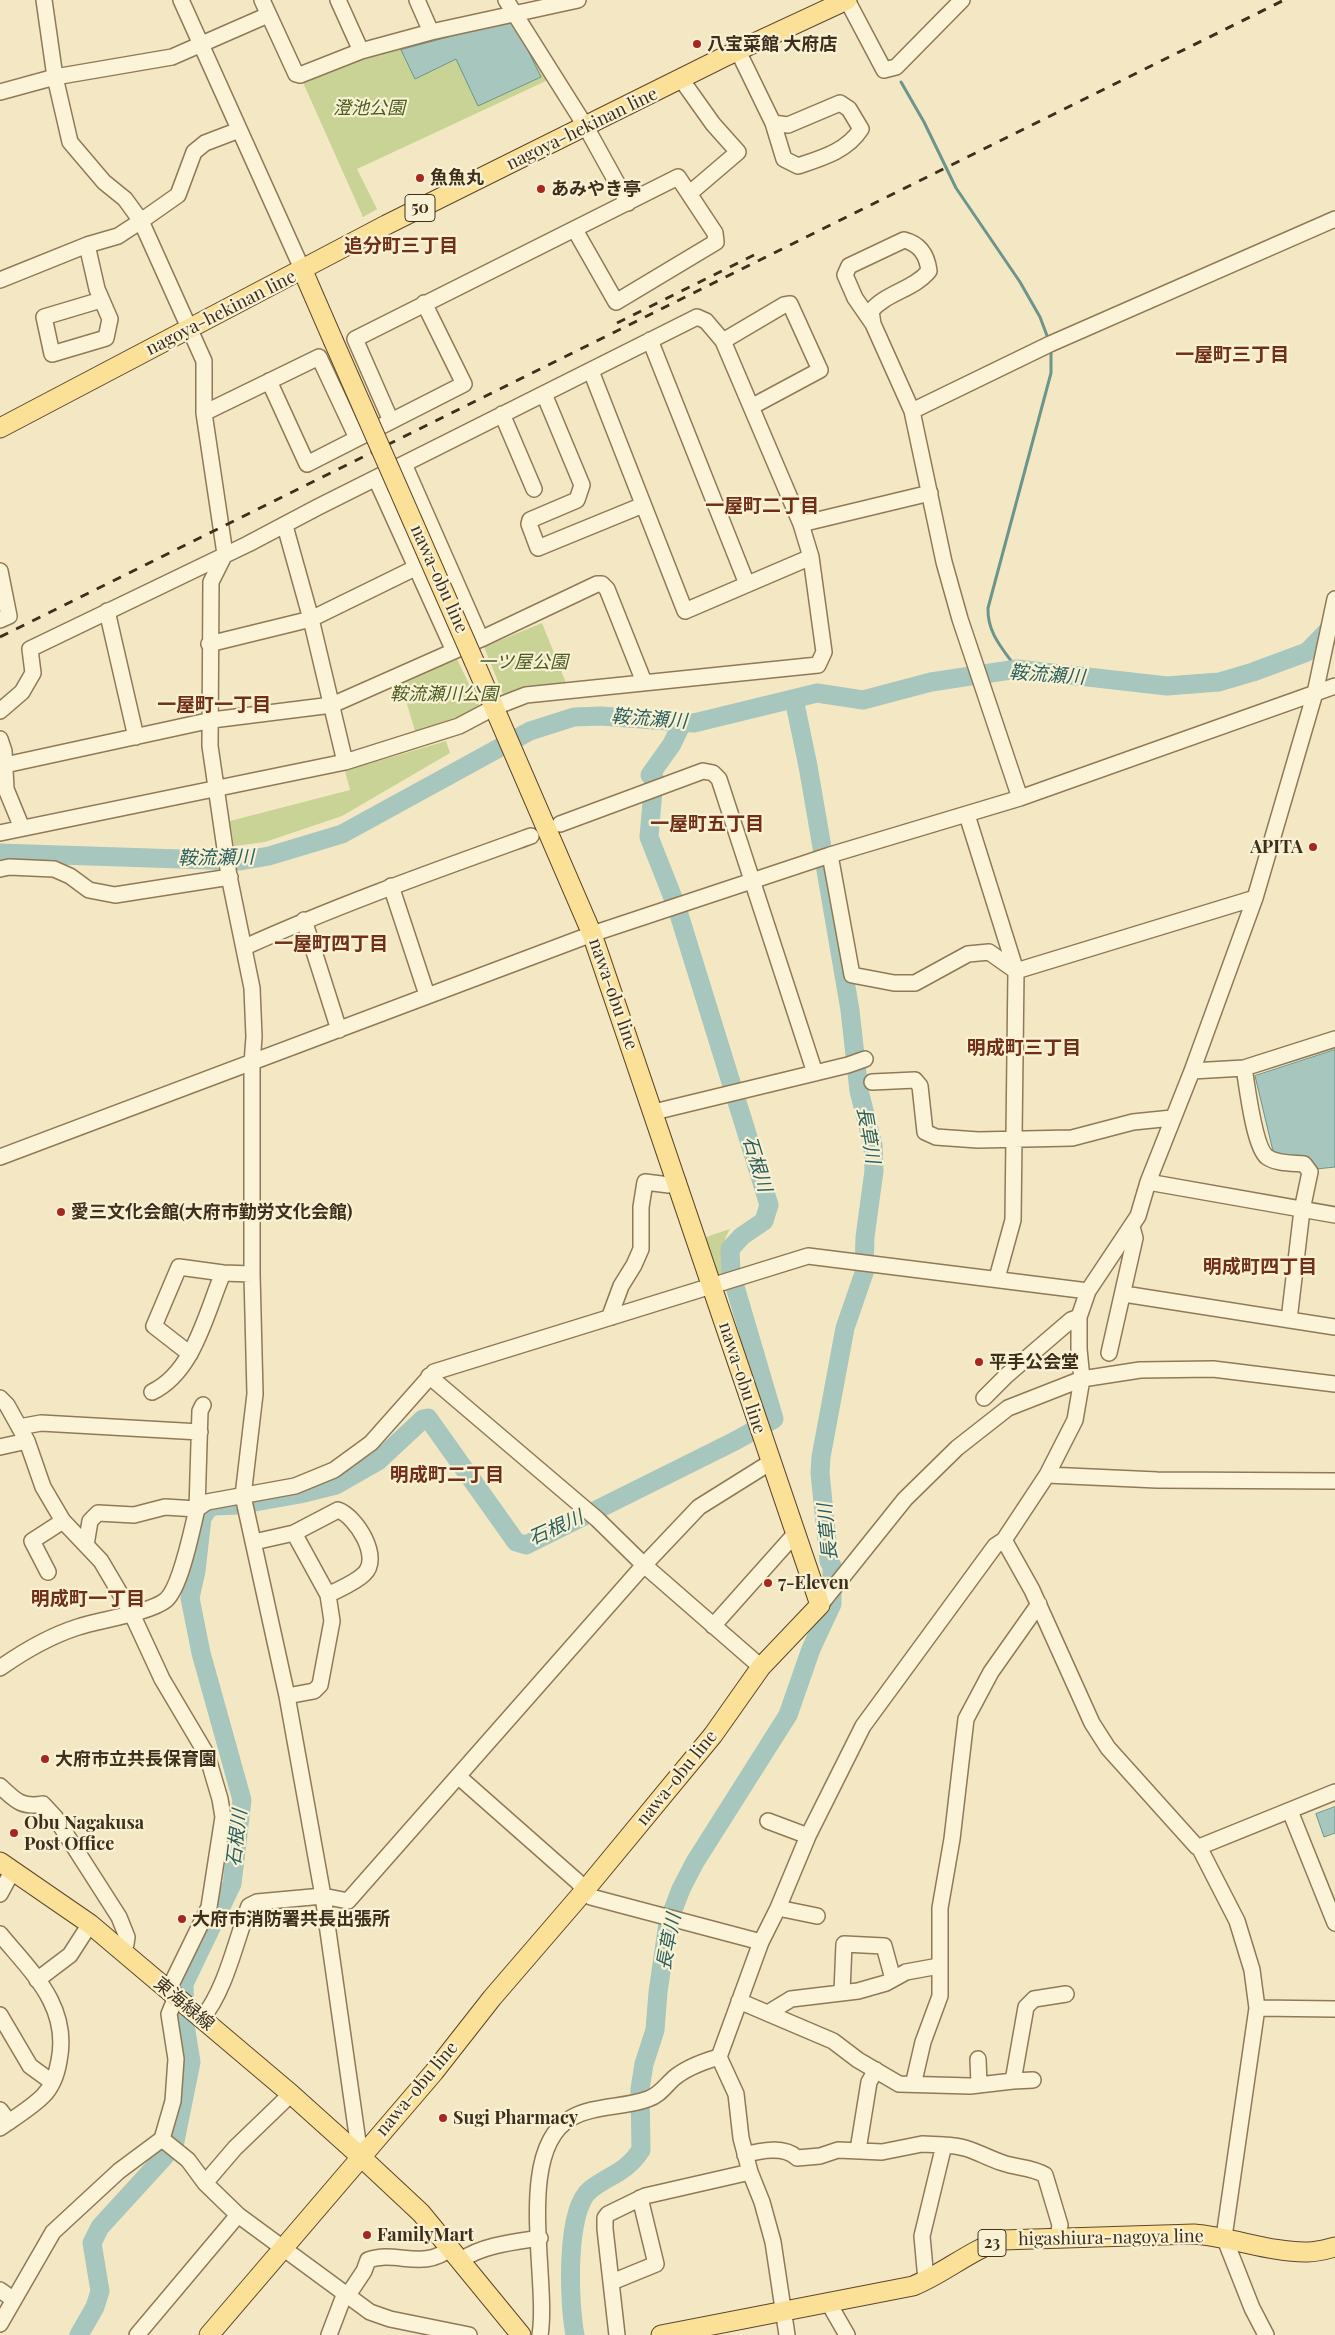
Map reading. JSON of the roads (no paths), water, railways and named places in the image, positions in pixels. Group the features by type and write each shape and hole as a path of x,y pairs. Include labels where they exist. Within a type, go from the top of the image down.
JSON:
{"main road":[{"name":"nagoya-hekinan line","path":"0,428 395,221 738,51 847,0"},
{"name":"nawa-obu line","path":"209,2335 360,2156 434,2072 492,1998 585,1890 713,1735 761,1667 822,1601 795,1534 678,1182 592,934 520,764 332,340 303,270"},
{"name":"東海緑線","path":"6,1866 90,1924 291,2094 360,2156 421,2213 521,2335"},
{"name":"higashiura-nagoya line","path":"661,2335 913,2286 985,2245 1002,2240 1152,2234 1224,2237 1289,2251 1310,2252 1335,2247"}],"street":[{"path":"181,0 303,270"},
{"path":"262,0 296,74 300,75 361,51 431,32 515,15 559,2 578,0"},
{"path":"338,0 361,51"},
{"path":"417,0 431,32"},
{"path":"506,0 586,127 628,203"},
{"path":"847,0 884,70 896,67 962,0"},
{"path":"48,3 55,77 70,142 104,182 125,199 141,221 204,361 204,413 224,554 211,582 209,644 212,720 210,746 223,836 252,988 254,1037 252,1064 252,1274 255,1394 245,1501 287,1696 323,1896 360,2156"},
{"path":"0,92 55,77 172,57 268,15"},
{"path":"738,51 773,123 784,159 798,166 826,157 853,141 861,129 850,109 840,103 788,125 773,123"},
{"path":"681,79 713,124 738,152 690,193"},
{"path":"0,280 87,245 118,236 178,195 194,152 205,142 239,130"},
{"path":"391,421 355,339 678,177 715,232 716,242 616,302 575,230"},
{"path":"912,411 1050,344 1335,219"},
{"path":"873,324 871,311 880,300 922,280 929,271 928,259 915,243 904,240 849,266 845,275 854,298 873,324 912,411 944,562 971,653 1020,798"},
{"path":"87,245 101,300 110,319 106,338 52,354 44,317 101,300"},
{"path":"269,382 307,464 464,384 424,303"},
{"path":"723,341 784,305 790,304 820,370 751,407"},
{"path":"0,711 22,692 33,672 30,649 285,526 318,507 697,317 706,321 723,341 801,524 811,557 824,652 818,665 526,695 459,726 345,762 0,833"},
{"path":"650,340 747,584"},
{"path":"204,413 319,357 357,438"},
{"path":"591,371 685,611 811,557"},
{"path":"544,394 582,485 577,500 530,520 529,524 538,548 643,505"},
{"path":"502,414 534,489"},
{"path":"404,464 481,639"},
{"path":"376,479 454,651"},
{"path":"801,524 930,493"},
{"path":"285,526 345,762"},
{"path":"209,644 310,619 415,568"},
{"path":"0,571 9,616 0,620"},
{"path":"5,765 212,720 332,705 481,639 597,584 602,584 607,589 644,682"},
{"path":"787,2335 773,2242 762,2202 745,2155 736,2094 719,2058 761,1942 778,1908 808,1836 873,1709 995,1546 1004,1540 1046,1475 1075,1420 1082,1380 1079,1317 1088,1291 1138,1216 1148,1182 1192,1071 1255,898 1314,693 1335,600"},
{"path":"107,611 136,736"},
{"path":"0,1157 252,1064 427,995 592,934 697,901 824,857 1020,798 1335,686"},
{"path":"0,739 4,751 6,789 22,828"},
{"path":"560,824 703,771 713,773 719,779 816,1073"},
{"path":"967,815 1016,971 1013,1220 997,1278"},
{"path":"245,947 304,920 391,886 531,836"},
{"path":"824,857 852,975 894,983 915,983 968,954 989,952 1016,971"},
{"path":"0,869 9,867 54,869 70,876 89,890 115,896 230,876"},
{"path":"391,886 427,995"},
{"path":"1016,971 1255,898"},
{"path":"304,920 339,1030"},
{"path":"1192,1071 1244,1068 1335,1040"},
{"path":"654,1112 848,1066 865,1059"},
{"path":"1244,1068 1254,1126 1261,1149 1266,1157 1279,1162 1304,1164 1310,1172 1302,1210 1289,1320"},
{"path":"872,1082 915,1080 920,1086 925,1132 936,1137 978,1140 1072,1138 1133,1122 1172,1118"},
{"path":"612,1317 611,1313 621,1286 641,1249 641,1207 645,1182 669,1185 678,1182"},
{"path":"1148,1182 1335,1215"},
{"path":"1109,1353 1124,1294 1135,1238 1132,1227"},
{"path":"86,1545 90,1521 98,1513 134,1515 165,1507 197,1509 207,1502 245,1501 295,1486 334,1470 371,1443 434,1372 808,1256 997,1278 1088,1291"},
{"path":"190,1354 154,1326 179,1266 223,1273 252,1274"},
{"path":"152,1392 166,1385 190,1354 223,1273"},
{"path":"1124,1294 1335,1326"},
{"path":"984,1398 1071,1320 1079,1317"},
{"path":"822,1601 905,1499 957,1448 1008,1408 1082,1380 1126,1372 1187,1368 1212,1369 1335,1384"},
{"path":"429,1376 597,1519 644,1566 761,1667"},
{"path":"0,1398 7,1405 27,1441 43,1487 63,1521 101,1560 131,1612 162,1679 207,1756 220,1799 223,1817 209,1907 173,1995 169,2014 176,2059 173,2101 162,2139 119,2170 53,2232 0,2324"},
{"path":"0,1668 49,1638 78,1627 152,1607 166,1599 173,1588 187,1549 197,1509 200,1411 203,1406"},
{"path":"19,1427 41,1424 200,1432"},
{"path":"0,1447 27,1441"},
{"path":"199,2015 211,2008 220,1991 249,1906 257,1902 323,1896 348,1901 460,1777 644,1566 700,1507 771,1462"},
{"path":"1046,1475 1157,1480 1335,1481"},
{"path":"254,1542 294,1533 338,1510 346,1513 366,1539 370,1562 366,1573 328,1595"},
{"path":"48,1572 32,1541 63,1521"},
{"path":"287,1696 314,1690 320,1685 332,1621 328,1595 294,1533"},
{"path":"713,1626 795,1534"},
{"path":"1004,1540 1039,1604 1092,1723 1108,1748 1197,1848 1199,1847 1237,1921 1252,1970 1257,2008 1224,2237 1252,2308 1266,2335"},
{"path":"914,2080 923,2042 940,1996 940,1908 952,1839 966,1719 991,1672 1039,1604"},
{"path":"460,1777 591,1896 670,1919 761,1942"},
{"path":"0,1786 18,1802 27,1806 43,1804 55,1817 119,1917 127,1937 126,1944 121,1951"},
{"path":"1199,1847 1335,1792"},
{"path":"1290,1811 1335,1923"},
{"path":"768,1821 808,1836"},
{"path":"0,1894 6,1866"},
{"path":"778,1908 817,1916"},
{"path":"37,1980 70,1955 90,1924"},
{"path":"0,1934 37,1980 54,2005 60,2019 62,2038 58,2069 44,2095 3,2120"},
{"path":"842,1992 844,1944 884,1946 893,1979"},
{"path":"768,2013 791,1998 858,1991 893,1979 906,1972 939,1966"},
{"path":"1014,2081 1026,2007 1034,1999 1066,1994"},
{"path":"740,2000 833,2042 899,2084 979,2085 1033,2080"},
{"path":"1257,2008 1335,2009"},
{"path":"0,2015 11,2029 30,2066 52,2082"},
{"path":"540,2335 540,2238 537,2192 542,2161 550,2140 558,2127 584,2113 640,2101 658,2095 675,2077 707,2060 719,2058"},
{"path":"978,2059 979,2085"},
{"path":"858,2150 869,2082 876,2070"},
{"path":"205,2183 236,2148 291,2094"},
{"path":"162,2139 188,2160 205,2183 238,2215 379,2316 469,2335"},
{"path":"745,2155 783,2151 791,2152 797,2158 820,2156 838,2150 882,2152 915,2145 944,2145 970,2148 1003,2163 1045,2175 1060,2225 1058,2237"},
{"path":"926,2280 922,2236 934,2196 944,2145"},
{"path":"617,2335 605,2218 608,2214 640,2198 750,2172"},
{"path":"612,2282 656,2264 640,2198"},
{"path":"138,2335 238,2215"},
{"path":"329,2335 347,2294 364,2271 368,2260 378,2258 425,2260 441,2256 471,2253 540,2238"},
{"path":"0,2290 14,2300"},
{"path":"828,2302 847,2335"}],"water":[{"path":"513,20 541,77 478,106 456,59 415,79 401,50"},
{"path":"1335,1050 1335,1167 1316,1169 1273,1151 1255,1076"},
{"path":"1335,1807 1335,1833 1324,1837 1316,1814"}],"waterway":[{"path":"901,82 924,122 956,188 1020,282 1040,317 1049,341"},
{"path":"1017,669 1001,648 993,633 988,617 988,608 1051,373 1051,349"},
{"name":"鞍流瀬川","path":"0,853 240,861 269,856 342,834 530,731 574,717 601,716 694,723 817,693 863,700 931,682 1017,669 1167,686 1219,682 1253,672 1307,652 1335,623"},
{"name":"長草川","path":"575,2335 571,2302 571,2259 576,2217 582,2201 590,2190 623,2169 641,2150 640,2089 644,2064 655,2030 658,1992 668,1923 681,1889 695,1862 788,1715 811,1649 832,1604 832,1566 829,1561 820,1473 821,1457 845,1328 864,1273 865,1237 874,1171 873,1145 859,1091 850,1010 808,766 794,699"},
{"name":"石根川","path":"79,2335 95,2307 100,2291 92,2243 100,2227 164,2157 175,2141 191,2062 185,2025 184,1984 232,1884 242,1800 201,1653 190,1598 196,1571 202,1518 208,1509 214,1506 238,1505 300,1494 336,1485 378,1461 423,1419 428,1418 516,1542 526,1545 735,1441 774,1419 731,1273 730,1249 742,1236 764,1221 769,1205 677,908 649,837 654,778 650,775 672,744 682,723"}],"railway":[{"path":"0,637 1284,0"},
{"path":"617,323 754,255"}],"place":[{"name":"八宝菜館 大府店","path":"697,44"},
{"name":"魚魚丸","path":"420,178"},
{"name":"あみやき亭","path":"541,189"},
{"name":"APITA","path":"1313,847"},
{"name":"愛三文化会館(大府市勤労文化会館)","path":"61,1212"},
{"name":"平手公会堂","path":"979,1362"},
{"name":"7-Eleven","path":"768,1583"},
{"name":"大府市立共長保育園","path":"45,1759"},
{"name":"Obu Nagakusa Post Office","path":"14,1833"},
{"name":"大府市消防署共長出張所","path":"182,1919"},
{"name":"Sugi Pharmacy","path":"443,2118"},
{"name":"FamilyMart","path":"367,2235"}],"district":[{"name":"追分町三丁目","path":"401,246"},
{"name":"一屋町三丁目","path":"1232,355"},
{"name":"一屋町二丁目","path":"762,506"},
{"name":"一屋町一丁目","path":"214,705"},
{"name":"一屋町五丁目","path":"707,824"},
{"name":"一屋町四丁目","path":"331,944"},
{"name":"明成町三丁目","path":"1024,1048"},
{"name":"明成町四丁目","path":"1260,1267"},
{"name":"明成町二丁目","path":"447,1475"},
{"name":"明成町一丁目","path":"88,1599"}],"park label":[{"name":"澄池公園","path":"369,108"},
{"name":"一ツ屋公園","path":"523,662"},
{"name":"鞍流瀬川公園","path":"444,694"}]}
